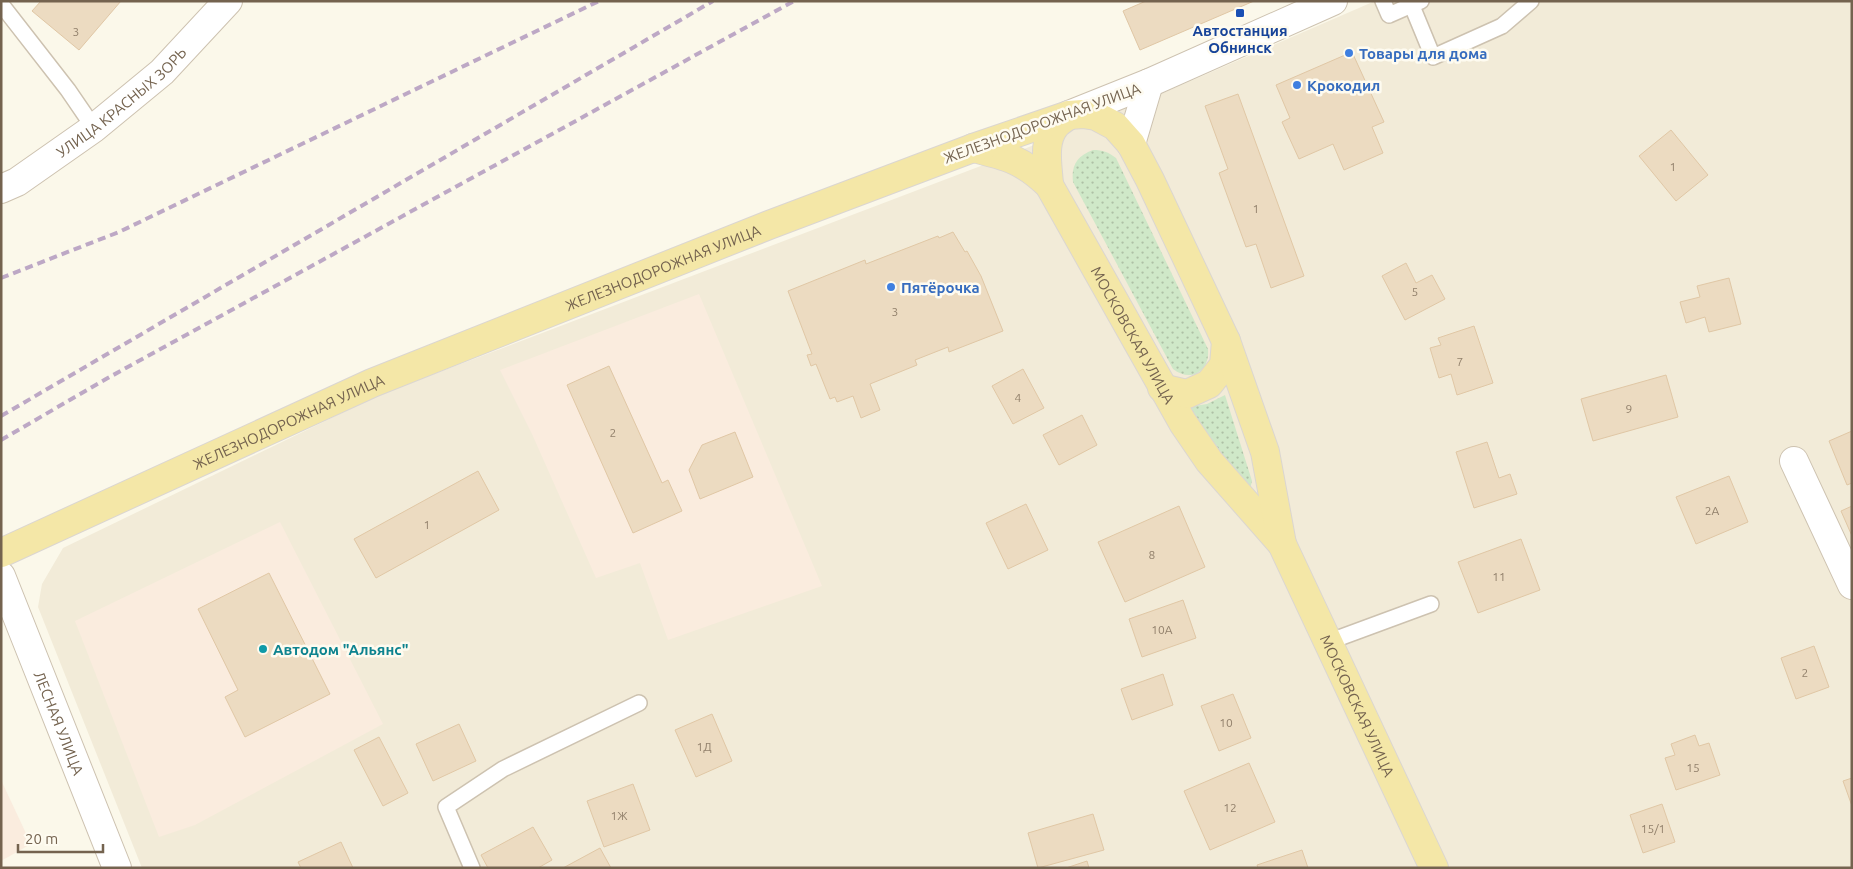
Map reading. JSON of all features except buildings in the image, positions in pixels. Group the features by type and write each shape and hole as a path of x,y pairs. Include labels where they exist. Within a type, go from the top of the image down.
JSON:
{"main road":[{"name":"МОСКОВСКАЯ УЛИЦА","path":"1069,115 1083,114 1096,116 1115,126 1131,144 1150,180 1226,341 1265,452 1282,544 1434,868"},
{"name":"ЖЕЛЕЗНОДОРОЖНАЯ УЛИЦА","path":"1,553 372,383 769,225 973,148 1069,115"},
{"path":"1049,185 1047,154 1050,137 1056,126 1069,115"},
{"name":"МОСКОВСКАЯ УЛИЦА","path":"973,148 1011,158 1037,173 1049,185 1182,424 1209,461 1282,544"},
{"path":"1162,388 1187,394 1209,384 1224,365 1226,341"}],"street":[{"name":"УЛИЦА КРАСНЫХ ЗОРЬ","path":"1,189 17,182 94,128 162,72 228,1"},
{"name":"ЖЕЛЕЗНОДОРОЖНАЯ УЛИЦА","path":"1069,115 1149,83 1333,1"},
{"path":"1131,144 1149,83"},
{"path":"1794,461 1852,585"},
{"name":"ЛЕСНАЯ УЛИЦА","path":"1,576 117,868"}],"lane":[{"path":"1383,1 1389,15 1416,3 1433,57 1502,26 1531,1"},
{"path":"1,2 68,90 94,128"},
{"path":"1328,642 1432,604"},
{"path":"472,868 446,807 503,769 639,703"}],"shaded area":[{"path":"1375,1 1852,1 1852,868 142,868 38,607 42,584 63,548 379,395 1007,156 1163,93"},
{"path":"699,294 822,586 668,640 640,563 596,578 532,434 500,370"},
{"path":"280,522 383,724 195,825 159,837 75,621"},
{"path":"1,780 31,844 1,861"}],"green space":[{"path":"1093,150 1100,150 1116,158 1208,349 1208,357 1203,369 1193,375 1186,375 1173,369 1073,182 1073,171 1076,162 1083,155"},
{"path":"1225,395 1252,481 1250,489 1246,487 1188,407 1207,404"}],"railway":[{"path":"1,278 119,232 599,1"},
{"path":"1,416 713,1"},
{"path":"1,440 106,379 794,1"}],"place":[{"name":"Автостанция Обнинск","path":"1240,13"},
{"name":"Товары для дома","path":"1349,53"},
{"name":"Крокодил","path":"1297,85"},
{"name":"Пятёрочка","path":"891,287"},
{"name":"Автодом \"Альянс\"","path":"263,649"}]}
